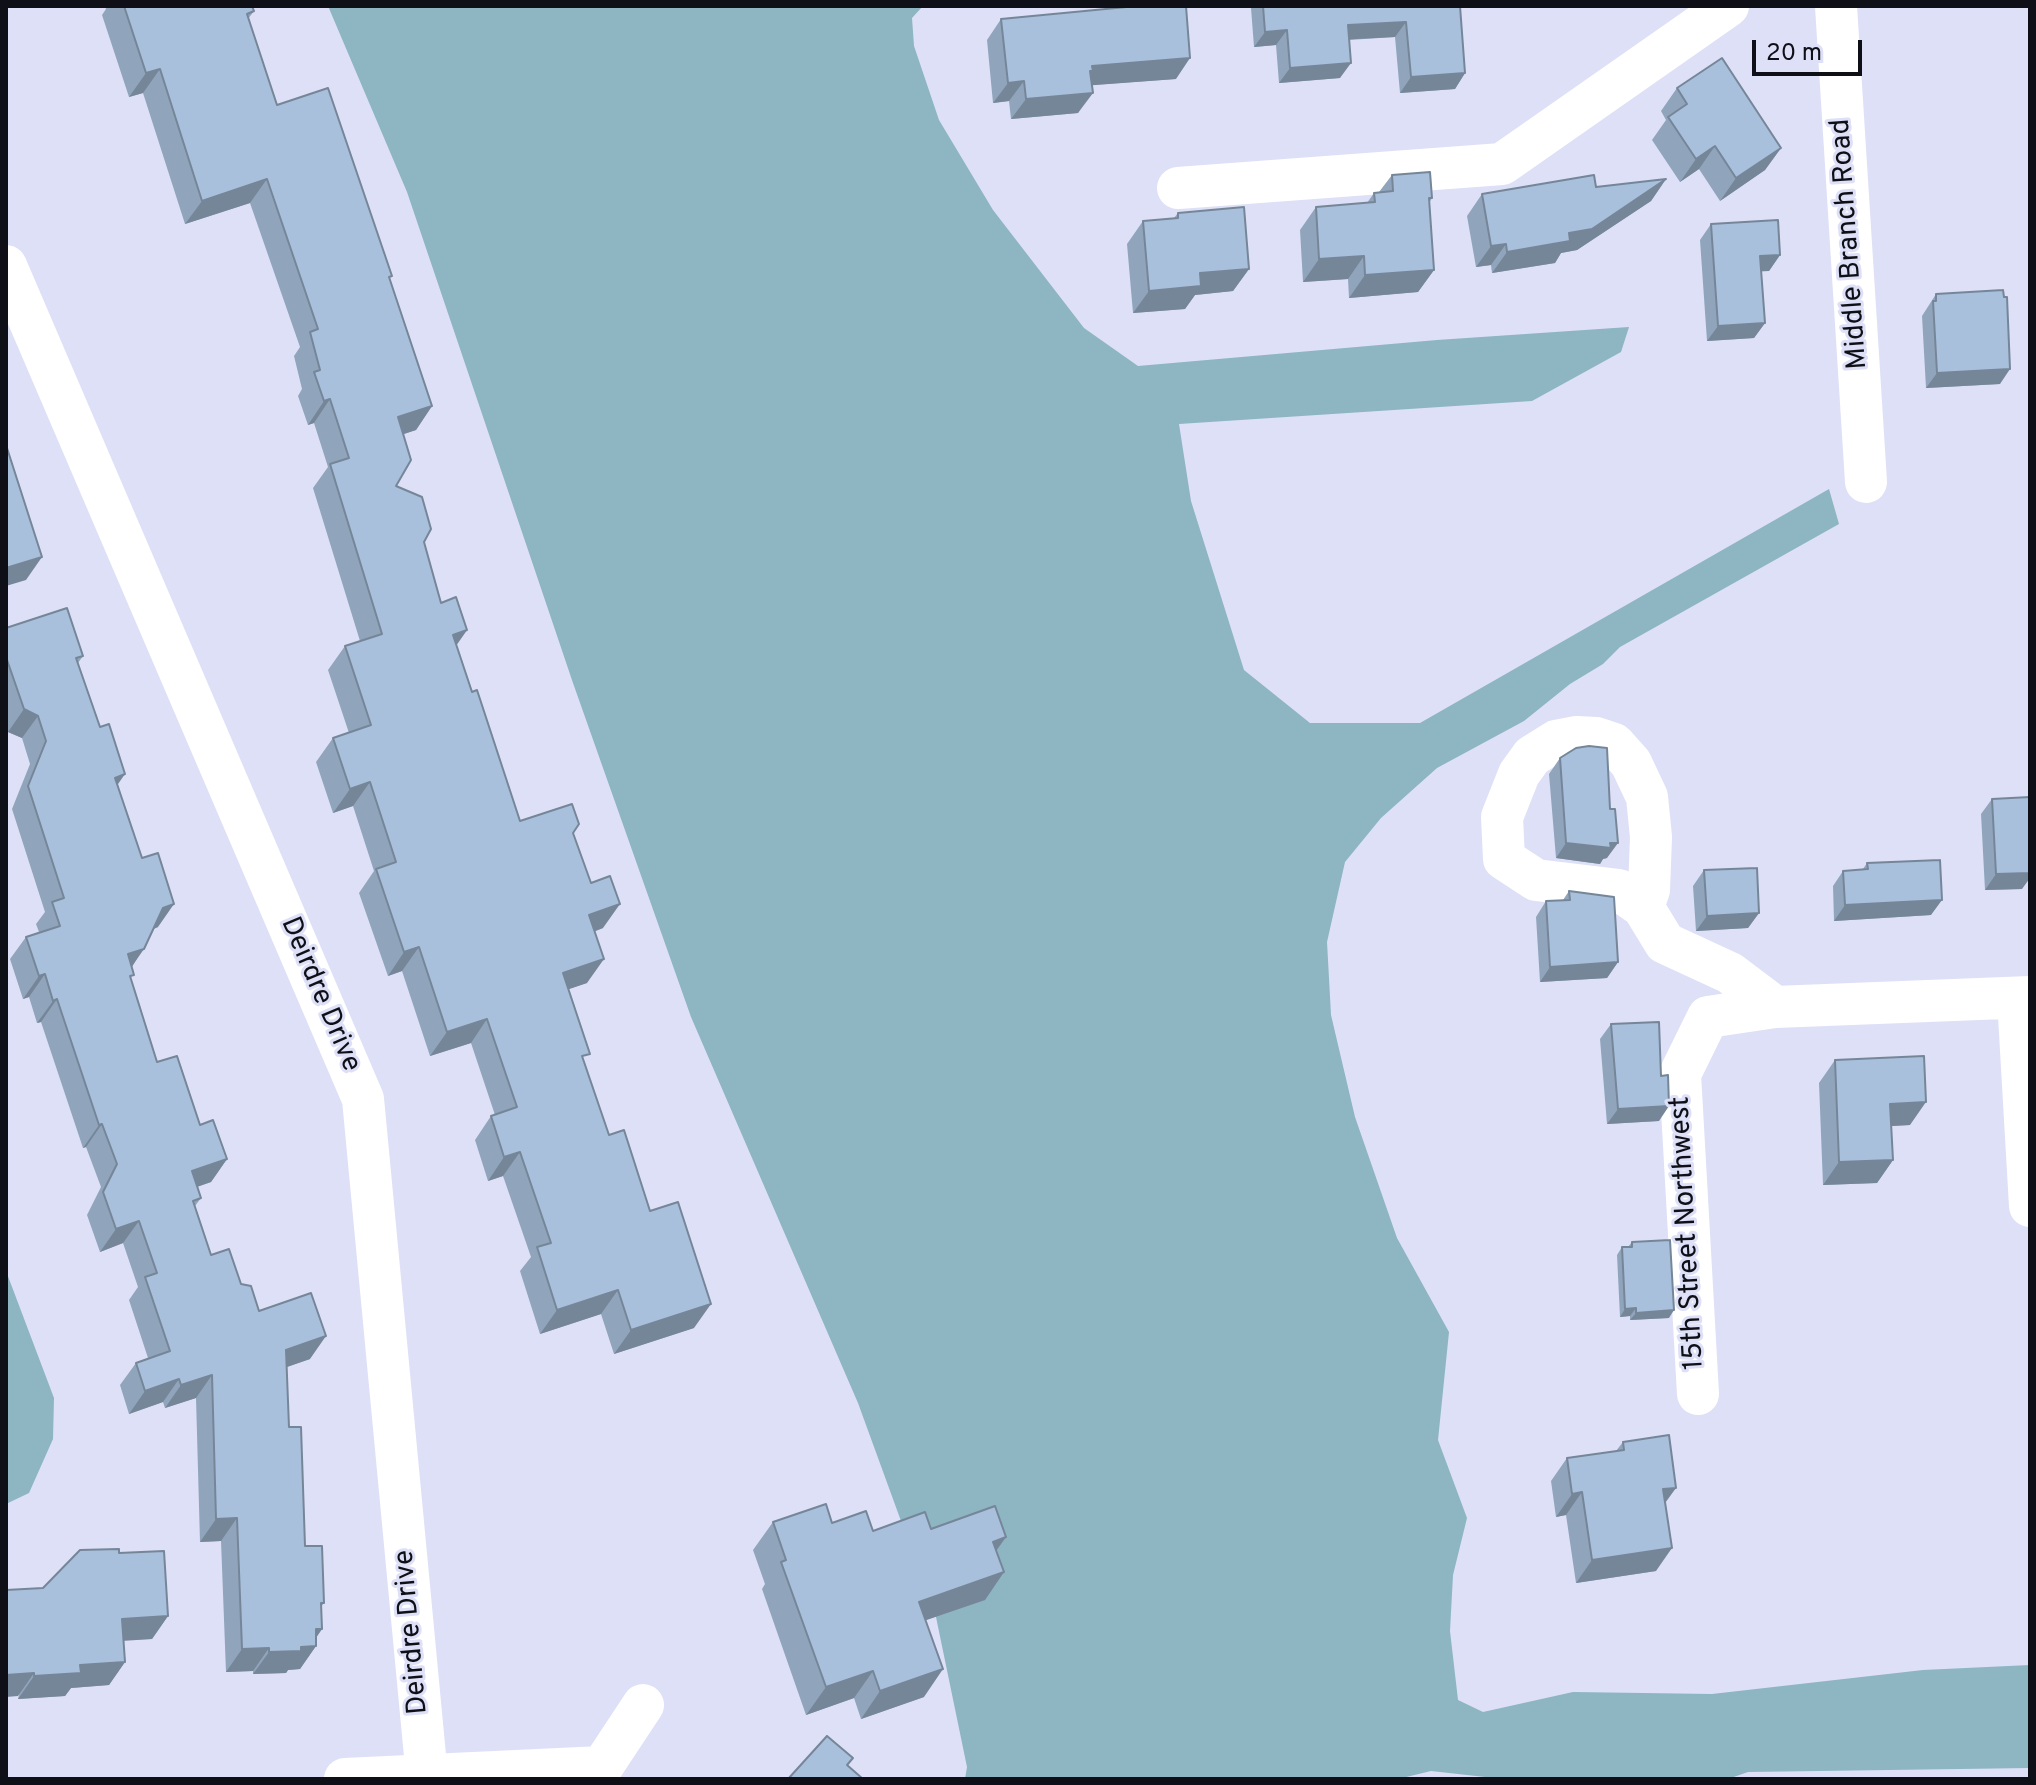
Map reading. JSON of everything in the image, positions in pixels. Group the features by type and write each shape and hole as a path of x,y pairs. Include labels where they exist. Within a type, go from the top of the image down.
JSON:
{"street":[{"path":"1178,188 1502,164 1728,6"},
{"name":"Middle Branch Road","path":"1836,6 1866,482"},
{"name":"Deirdre Drive","path":"6,266 363,1099 427,1777"},
{"path":"1643,907 1649,890 1651,837 1647,797 1631,763 1614,744 1596,738 1577,737 1556,741 1532,756 1519,774 1502,817 1504,859 1536,880 1619,890 1643,907 1665,943 1730,973 1775,1007"},
{"path":"2024,998 2030,1206"},
{"name":"15th Street Northwest","path":"1698,1394 1680,1074 1708,1017 1775,1007 2024,998"},
{"path":"345,1779 602,1767 643,1705"}],"water":[{"path":"328,6 923,6 912,18 914,46 939,120 993,210 1084,328 1138,366 1629,327 1621,352 1532,401 1179,424 1191,501 1244,670 1310,723 1420,723 1829,489 1839,524 1620,647 1603,664 1570,684 1524,721 1437,768 1381,818 1345,862 1327,942 1331,1015 1355,1117 1397,1238 1449,1332 1438,1440 1467,1518 1453,1575 1450,1631 1458,1700 1483,1712 1573,1692 1712,1694 1923,1670 2030,1665 2030,1768 1748,1772 1728,1779 1503,1779 1431,1771 1398,1779 965,1779 967,1767 936,1617 858,1403 691,1017 573,683 407,192"},
{"path":"6,1271 54,1398 53,1439 29,1493 6,1504"}],"building":[{"path":"124,6 252,6 254,11 247,14 277,105 328,88 432,406 398,417 411,460 396,486 422,497 431,529 424,542 441,603 456,597 467,630 453,635 472,692 477,690 520,821 572,804 579,824 573,833 591,883 610,876 620,904 589,915 604,959 563,973 590,1054 582,1056 609,1135 624,1130 650,1211 678,1202 711,1304 631,1330 618,1290 557,1310 537,1247 551,1243 520,1152 504,1157 491,1116 517,1107 487,1019 447,1032 419,947 404,952 376,869 396,862 370,782 350,789 333,738 371,725 345,646 382,634 330,464 349,458 330,399 324,401 314,372 320,370 310,332 318,329 267,179 202,201 160,69 146,73"},
{"path":"1137,6 1186,6 1190,58 1092,66 1093,93 1026,99 1024,81 1008,83 1001,19"},
{"path":"1263,6 1460,6 1465,73 1411,77 1406,22 1348,25 1351,63 1290,68 1287,30 1265,32"},
{"path":"1722,58 1781,148 1736,178 1715,146 1696,159 1668,117 1687,104 1677,88"},
{"path":"1430,172 1434,270 1365,275 1364,256 1319,259 1316,207 1375,202 1374,193 1393,191 1392,175"},
{"path":"1594,175 1596,187 1666,179 1592,229 1569,233 1570,241 1507,252 1506,244 1491,246 1482,194"},
{"path":"1244,207 1249,269 1200,273 1201,286 1149,291 1143,221 1178,218 1178,213"},
{"path":"1778,220 1780,255 1760,256 1765,323 1718,326 1711,224"},
{"path":"2003,290 2004,297 2007,297 2010,369 1937,373 1933,301 1936,301 1936,294"},
{"path":"6,448 42,557 6,568"},
{"path":"67,608 83,656 76,658 100,727 109,724 125,774 115,778 142,858 158,853 174,904 163,908 144,949 128,954 134,975 130,976 157,1062 177,1056 200,1125 213,1120 227,1159 192,1171 201,1198 193,1201 211,1255 229,1249 241,1284 251,1286 259,1311 311,1293 326,1336 286,1350 289,1427 301,1427 305,1546 322,1546 322,1629 316,1629 316,1646 301,1647 301,1651 242,1649 237,1518 216,1519 212,1375 181,1385 179,1379 145,1391 136,1363 170,1351 145,1277 157,1273 139,1221 116,1229 103,1192 117,1164 102,1124 99,1125 57,999 53,1001 45,974 39,976 26,937 60,926 52,902 64,898 28,786 46,741 38,716 24,709 6,657 6,628"},
{"path":"1576,748 1607,748 1610,809 1615,809 1618,843 1610,843 1611,848 1566,843 1560,758"},
{"path":"2030,797 2030,873 1996,874 1992,799"},
{"path":"1940,860 1942,900 1845,905 1843,871 1868,869 1867,863"},
{"path":"1757,868 1759,913 1707,916 1704,870"},
{"path":"1569,891 1614,897 1618,962 1550,967 1546,901 1570,900"},
{"path":"1659,1022 1661,1076 1668,1075 1669,1106 1618,1109 1611,1024"},
{"path":"1924,1056 1926,1102 1890,1104 1893,1160 1839,1162 1835,1060"},
{"path":"1670,1240 1674,1310 1636,1313 1636,1308 1625,1309 1622,1247 1632,1247 1632,1242"},
{"path":"1669,1435 1676,1488 1663,1489 1672,1548 1592,1560 1582,1492 1572,1494 1567,1458 1624,1450 1623,1442"},
{"path":"826,1504 832,1523 866,1511 873,1531 925,1512 931,1529 995,1506 1006,1537 993,1542 1004,1572 919,1602 943,1669 880,1691 873,1671 826,1687 781,1562 786,1560 773,1522"},
{"path":"119,1549 119,1553 164,1551 168,1616 122,1619 125,1662 80,1665 81,1673 6,1675 6,1590 43,1588 80,1550"},
{"path":"827,1736 853,1758 847,1765 863,1779 788,1779"}]}
